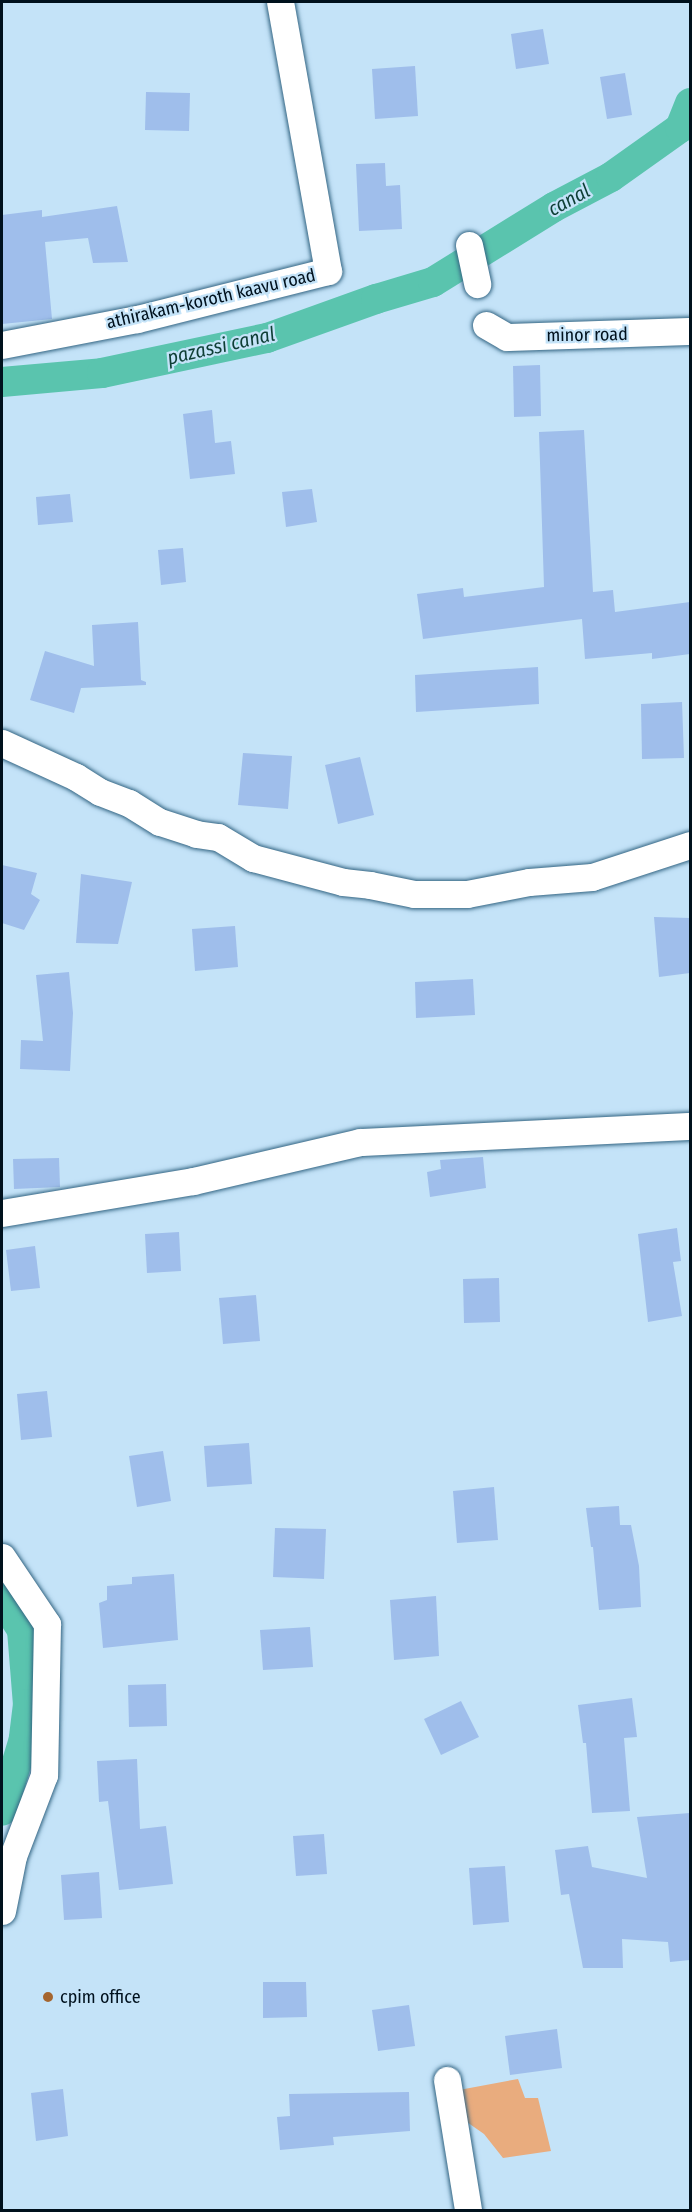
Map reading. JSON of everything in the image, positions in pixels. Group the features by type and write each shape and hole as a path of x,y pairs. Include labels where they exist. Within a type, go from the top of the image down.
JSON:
{"street":[{"name":"athirakam-koroth kaavu road","path":"2,345 137,320 328,271 280,2"},
{"path":"469,245 477,284"},
{"name":"minor road","path":"486,325 507,337 690,331"},
{"path":"2,743 76,777 100,792 129,803 160,822 196,834 218,837 253,858 343,882 414,894 467,894 529,882 592,878 690,845"},
{"path":"2,1214 193,1181 360,1142 690,1126"},
{"path":"2,1557 47,1624 44,1775 13,1856 2,1911"},
{"path":"447,2080 468,2211"}],"shaded area":[{"path":"518,2079 525,2098 538,2098 551,2151 503,2158 484,2134 454,2113 459,2090"}],"building":[{"path":"543,29 549,64 516,69 511,34"},
{"path":"415,66 418,116 375,119 372,69"},
{"path":"625,73 632,115 607,119 600,77"},
{"path":"146,92 190,93 189,131 145,130"},
{"path":"385,163 386,186 400,185 402,229 359,231 356,164"},
{"path":"117,206 128,262 93,263 88,238 45,242 52,319 2,324 2,215 42,210 42,217"},
{"path":"540,365 541,416 514,417 513,366"},
{"path":"212,410 215,443 231,441 235,474 190,479 183,414"},
{"path":"584,430 593,592 613,590 615,612 690,602 690,654 652,659 652,653 585,659 582,619 423,639 417,594 463,588 464,597 544,587 539,432"},
{"path":"312,489 317,522 286,527 282,492"},
{"path":"70,494 73,522 38,525 36,497"},
{"path":"183,548 186,582 161,585 158,550"},
{"path":"138,622 141,680 146,682 146,685 81,688 74,713 30,700 45,651 94,666 92,625"},
{"path":"538,667 539,704 416,712 415,675"},
{"path":"682,702 684,758 642,759 641,704"},
{"path":"243,753 292,756 288,809 238,805"},
{"path":"360,757 374,815 338,824 325,765"},
{"path":"2,865 37,873 31,894 40,900 24,930 2,923"},
{"path":"81,874 132,882 118,944 76,943"},
{"path":"654,917 690,918 690,973 659,977"},
{"path":"235,926 238,967 195,971 192,929"},
{"path":"69,972 73,1013 70,1071 20,1069 21,1040 43,1041 36,975"},
{"path":"473,979 475,1015 416,1018 415,982"},
{"path":"483,1157 486,1188 430,1197 427,1172 441,1169 440,1160"},
{"path":"59,1158 60,1187 14,1189 13,1159"},
{"path":"677,1228 681,1261 673,1262 682,1316 648,1322 638,1234"},
{"path":"179,1232 181,1271 147,1273 145,1234"},
{"path":"35,1246 40,1288 11,1291 6,1250"},
{"path":"499,1278 500,1322 464,1323 463,1279"},
{"path":"256,1295 260,1341 223,1344 219,1298"},
{"path":"47,1391 52,1437 21,1440 17,1394"},
{"path":"249,1443 252,1484 207,1487 204,1446"},
{"path":"163,1451 171,1501 137,1507 129,1456"},
{"path":"494,1487 498,1540 457,1543 453,1491"},
{"path":"619,1506 620,1525 631,1525 639,1566 641,1607 599,1610 593,1547 591,1547 586,1508"},
{"path":"275,1528 326,1529 324,1579 273,1577"},
{"path":"174,1574 178,1640 103,1648 99,1603 107,1600 107,1586 132,1584 132,1577"},
{"path":"436,1596 439,1656 394,1660 390,1600"},
{"path":"310,1627 313,1667 263,1670 260,1630"},
{"path":"166,1684 167,1726 129,1727 128,1685"},
{"path":"632,1698 637,1737 624,1738 630,1811 592,1813 586,1743 583,1743 578,1705"},
{"path":"461,1701 479,1737 441,1755 424,1719"},
{"path":"137,1759 140,1829 166,1826 173,1884 119,1890 108,1801 99,1802 97,1761"},
{"path":"690,1813 690,1960 670,1962 668,1942 622,1939 623,1968 583,1968 569,1894 561,1895 555,1850 588,1846 592,1867 647,1878 637,1817"},
{"path":"324,1834 327,1874 296,1876 293,1836"},
{"path":"505,1866 509,1922 473,1925 469,1868"},
{"path":"99,1872 102,1918 64,1920 61,1875"},
{"path":"263,1982 306,1982 307,2017 263,2018"},
{"path":"409,2005 415,2046 378,2051 372,2010"},
{"path":"557,2029 562,2068 510,2075 505,2036"},
{"path":"63,2089 68,2136 36,2141 31,2093"},
{"path":"409,2092 410,2131 333,2137 334,2145 280,2150 277,2117 290,2116 289,2094"}],"waterway":[{"name":"pazassi canal","path":"2,382 102,373 267,338 376,299 433,282 554,207 611,177 680,128 690,103"},
{"name":"pazassi canal","path":"2,1599 22,1630 28,1704 24,1739 2,1811"}],"place":[{"name":"cpim office","path":"48,1997"}],"water label":[{"name":"canal","path":"569,200"}]}
